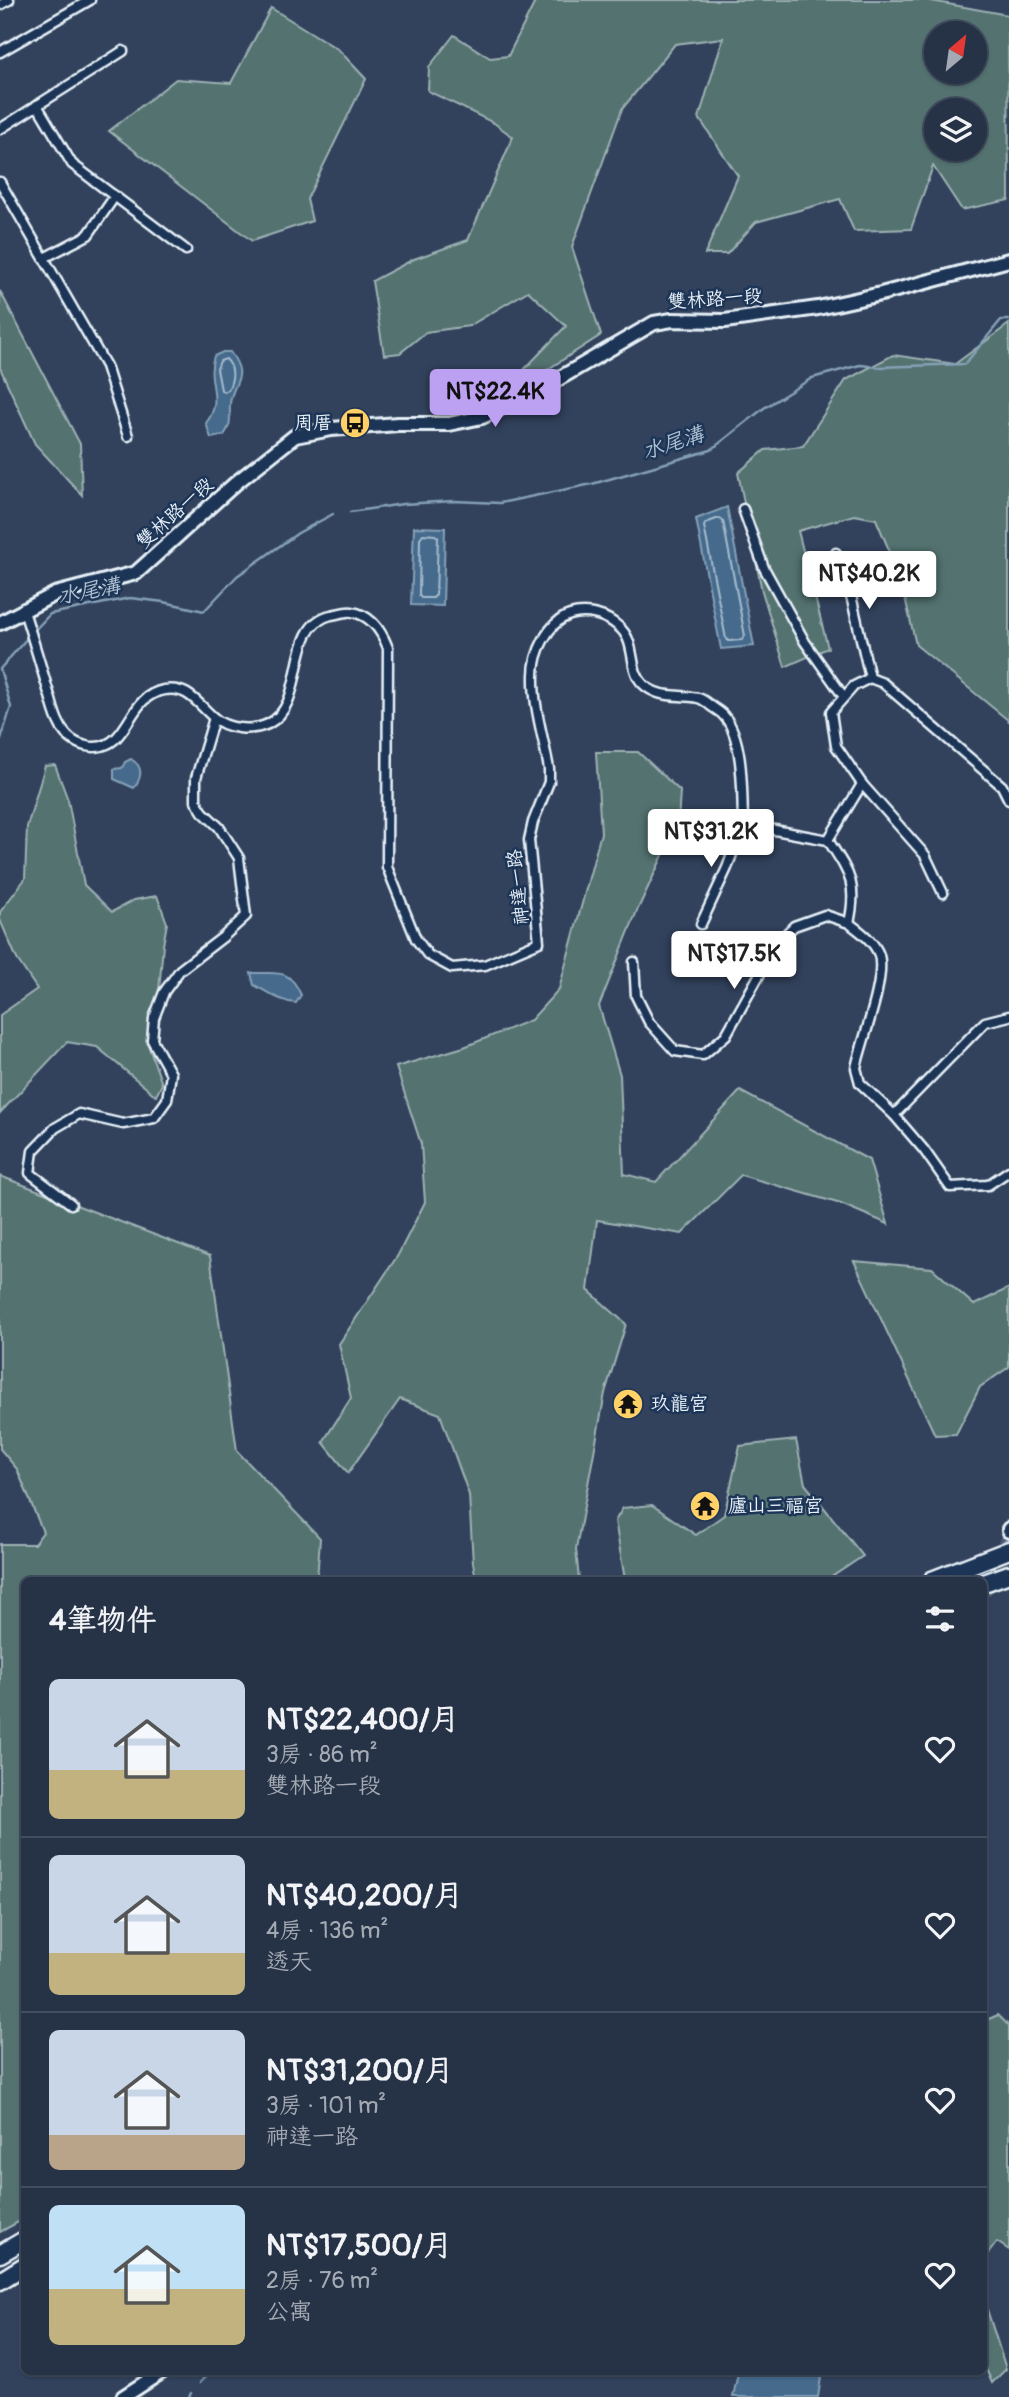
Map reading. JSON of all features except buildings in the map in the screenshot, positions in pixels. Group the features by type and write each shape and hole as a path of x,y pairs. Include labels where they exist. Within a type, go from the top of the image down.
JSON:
{"highway":[{"path":"940,1577 1009,1550"},
{"path":"987,1582 1009,1574"},
{"path":"0,2254 21,2241"},
{"path":"0,2281 21,2268"}],"street":[{"path":"0,5 9,0"},
{"path":"0,52 90,0"},
{"path":"0,129 123,51"},
{"path":"37,105 72,164 186,250"},
{"path":"0,182 106,366 128,436"},
{"path":"44,258 88,234 115,196"},
{"name":"雙林路一段","path":"0,623 23,608 55,594 136,573 237,482 295,436 331,429 398,424 449,424 482,417 548,385 654,323 672,320 725,320 818,308 1009,260"},
{"path":"743,509 764,568 805,642 844,697"},
{"path":"836,553 852,600 870,678"},
{"name":"神達一路","path":"23,608 60,727 79,745 94,748 111,742 119,735 136,707 147,696 165,690 186,692 196,698 214,719 230,726 247,729 267,724 283,713 289,703 304,642 312,628 325,617 353,612 374,624 383,634 388,648 387,867 416,939 428,955 452,968 485,965 540,942 529,840 549,782 549,769 534,674 540,648 560,618 579,612 609,619 622,628 632,646 635,668 642,683 659,695 701,698 724,716 734,733 736,744 741,777 743,824"},
{"path":"870,678 854,686 831,712 836,746 862,784 925,855 943,892"},
{"path":"870,678 883,684 1002,786 1009,800"},
{"path":"71,1204 30,1173 33,1151 55,1128 79,1115 123,1124 154,1118 167,1100 171,1074 152,1040 154,1018 164,992 180,970 246,916 239,858 219,827 196,801 196,778 214,719"},
{"path":"828,840 862,784"},
{"path":"701,924 727,868 743,824 828,840 849,873 853,891 849,923"},
{"path":"634,962 636,996 649,1022 675,1051 703,1055 726,1035 777,943 793,926 825,915 849,923 870,940 879,955 880,976 856,1068 860,1083 894,1115 925,1150 950,1187 988,1185 1009,1171"},
{"path":"894,1115 985,1022 1009,1016"},
{"path":"123,2397 157,2375"}],"green space":[{"path":"536,0 926,0 1008,15 1009,200 962,210 933,166 911,229 854,231 840,199 756,222 727,254 705,254 738,176 699,118 723,38 675,44 622,109 572,247 601,335 511,393 517,377 566,326 528,291 469,326 426,332 400,353 384,355 372,281 414,259 468,240 513,137 494,123 428,91 429,67 454,35 490,58 508,56"},
{"path":"271,8 339,50 366,79 307,199 312,221 252,241 109,131 176,79 231,83"},
{"path":"0,291 80,444 82,495 35,444 0,368"},
{"path":"1009,324 1009,721 916,645 900,576 876,519 854,515 798,531 828,648 785,667 762,591 738,473 765,450 803,446 846,380 893,355 955,364"},
{"path":"596,752 638,752 680,791 678,823 637,911 599,1006 620,1075 624,1174 656,1182 740,1091 869,1160 888,1224 841,1204 741,1175 682,1234 597,1220 588,1290 626,1324 605,1393 576,1549 579,1577 475,1577 469,1495 440,1414 400,1399 348,1473 323,1442 351,1398 339,1344 398,1255 425,1202 421,1144 396,1067 464,1047 531,1020 559,989 601,833"},
{"path":"55,765 68,800 84,885 112,912 134,900 157,896 167,923 158,1002 147,1042 162,1084 156,1096 97,1047 67,1042 0,1113 0,1015 37,989 17,959 0,920 0,912 25,879 27,827 45,766"},
{"path":"0,1176 210,1256 237,1451 320,1538 317,1577 21,1577 21,2221 0,2232 0,1544 34,1544 43,1532 17,1469 0,1449"},
{"path":"854,1261 932,1268 974,1305 1009,1288 1009,1367 980,1387 956,1434 935,1435"},
{"path":"796,1440 805,1484 863,1556 832,1577 624,1577 615,1521 623,1508 652,1505 696,1535 724,1515 740,1446"},
{"path":"998,2015 1009,2026 1009,2250 997,2242 987,2255 987,2020"},
{"path":"987,2309 1006,2369 992,2383 987,2371"}],"water":[{"path":"230,352 239,368 239,374 231,396 229,427 224,435 211,438 206,423 215,398 212,365 214,356"},
{"path":"727,507 754,646 721,649 696,519"},
{"path":"414,527 445,528 443,606 411,605"},
{"path":"131,759 140,769 139,780 134,788 114,779 114,769 122,768 125,762"},
{"path":"251,973 287,976 301,995 296,1003 279,999 254,985"},
{"path":"738,2375 821,2375 818,2397 733,2397"}],"waterway":[{"name":"水尾溝","path":"350,512 403,504 454,501 500,503 592,484 711,450 764,408 812,378 860,365 879,367 965,364 1001,320 1009,320"},
{"name":"水尾溝","path":"33,632 50,614 130,598 204,611 237,576 298,533 333,514"},
{"name":"水尾溝","path":"0,742 11,707 0,669 28,637"},
{"path":"200,2383 207,2375"},
{"path":"189,2397 191,2393"}],"tunnel":[{"path":"987,1586 1009,1531"}],"place":[{"name":"周厝","path":"355,423"},
{"name":"玖龍宮","path":"628,1404"},
{"name":"廬山三福宫","path":"705,1506"}]}
